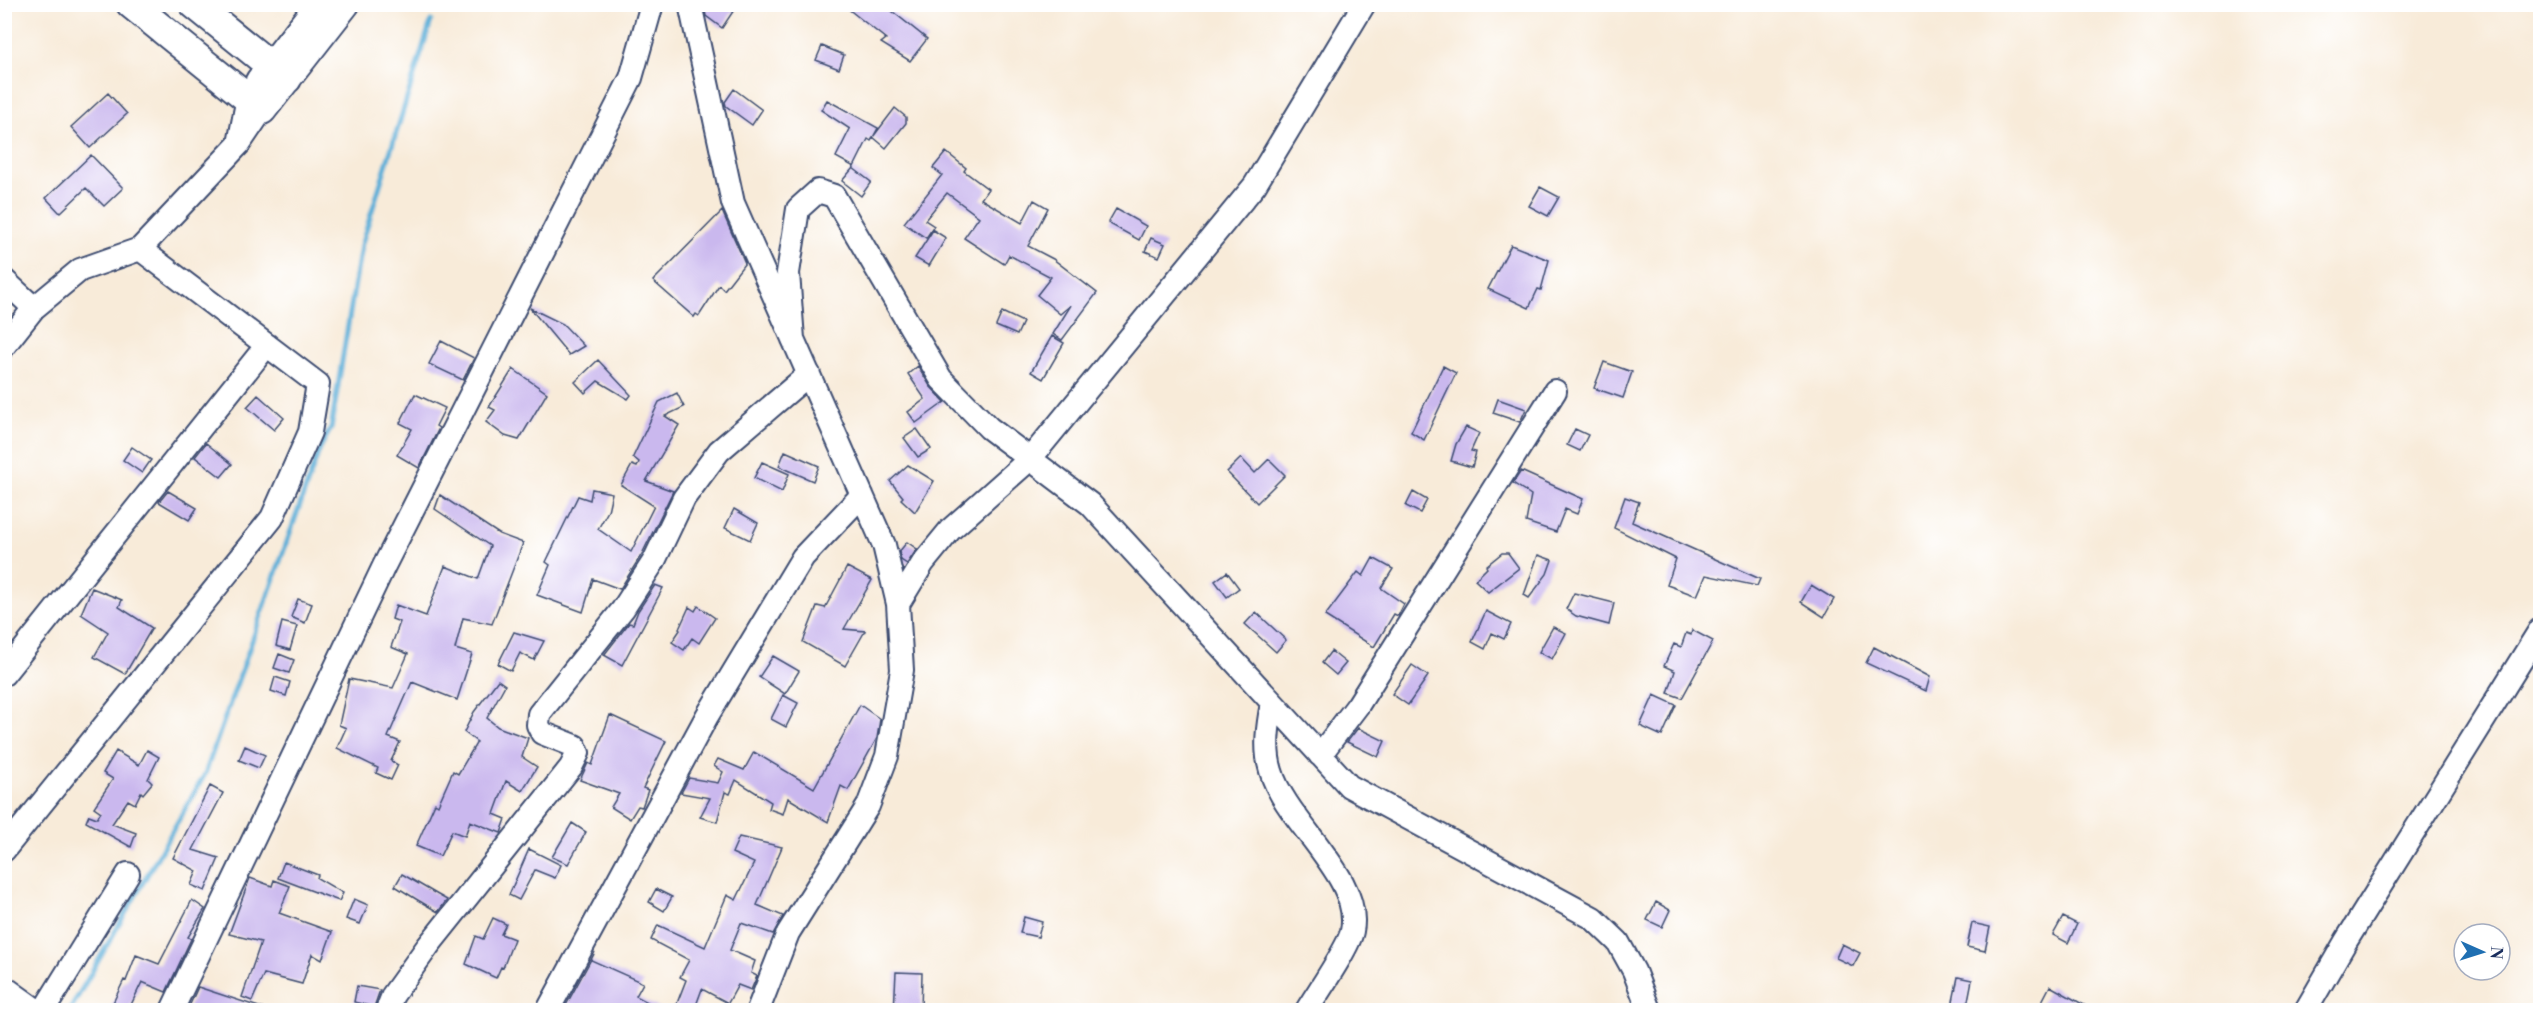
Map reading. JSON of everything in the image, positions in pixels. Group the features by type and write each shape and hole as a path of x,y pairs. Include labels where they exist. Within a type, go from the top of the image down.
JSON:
{"street":[{"path":"130,4 255,104"},
{"path":"194,4 279,72"},
{"path":"4,346 34,308 80,270 140,249 239,144 255,104 279,72 320,4"},
{"path":"279,72 345,4"},
{"path":"172,1011 384,566 631,78 652,4"},
{"path":"690,4 733,203 884,545 898,604 902,669 886,756 867,806 788,933 758,1011"},
{"path":"898,604 923,563 950,530 1030,459 1255,185 1364,4"},
{"path":"793,339 788,273 798,209 818,191 834,196 941,379 989,428 1090,504 1349,786 1593,918 1618,942 1634,971 1649,1011"},
{"path":"4,850 272,518 310,432 318,384 140,249"},
{"path":"4,280 34,308"},
{"path":"4,674 267,345"},
{"path":"387,1011 393,995 428,945 571,767 578,753 575,746 542,733 538,725 539,714 623,609 654,561 684,498 719,451 809,374"},
{"path":"1320,755 1358,705 1555,391"},
{"path":"548,1011 707,716 802,557 862,495"},
{"path":"2306,1011 2352,931 2541,630"},
{"path":"1272,703 1267,733 1270,770 1281,796 1349,893 1354,918 1352,934 1307,1011"},
{"path":"44,1011 128,874"},
{"path":"4,987 36,1011"}],"building":[{"path":"704,4 738,4 722,28 706,16"},
{"path":"842,4 883,4 927,39 910,61 881,43 886,39"},
{"path":"822,46 844,55 839,69 816,60"},
{"path":"734,89 762,110 752,125 726,106 725,102"},
{"path":"108,93 127,114 90,148 71,127"},
{"path":"827,100 878,128 871,141 868,139 854,167 836,157 850,129 821,110"},
{"path":"895,108 906,117 906,123 886,148 873,137"},
{"path":"946,152 966,168 964,171 988,189 981,199 1022,223 1034,200 1048,208 1028,246 1053,259 1097,293 1062,340 1053,334 1071,305 1060,314 1037,295 1051,277 1009,255 1004,264 964,238 979,217 947,193 925,220 934,226 926,238 904,223 942,175 933,168"},
{"path":"91,155 123,188 104,206 86,188 60,213 46,198"},
{"path":"853,168 871,182 861,196 842,181"},
{"path":"1540,187 1559,197 1548,216 1529,206"},
{"path":"1116,209 1146,226 1139,240 1108,223"},
{"path":"722,211 745,263 724,290 719,285 699,316 696,314 694,317 653,281"},
{"path":"933,230 946,238 929,266 915,258"},
{"path":"1151,238 1165,244 1159,257 1145,251"},
{"path":"1511,245 1549,260 1541,290 1538,289 1529,308 1488,289"},
{"path":"530,308 563,324 584,346 569,355"},
{"path":"1002,312 1023,322 1017,335 996,326"},
{"path":"1052,336 1064,343 1043,379 1031,372"},
{"path":"441,341 474,358 463,380 429,364"},
{"path":"598,360 631,395 628,399 598,381 585,393 575,382"},
{"path":"1604,362 1632,372 1623,398 1594,388"},
{"path":"918,366 930,386 945,402 916,423 908,412 925,399 908,374"},
{"path":"1443,366 1456,373 1424,440 1411,432"},
{"path":"513,369 547,393 519,440 505,436 486,422 495,410 489,407"},
{"path":"677,393 684,407 665,416 679,425 646,481 673,491 642,554 620,589 593,579 583,612 537,595 550,565 546,562 578,496 590,500 592,489 612,493 608,511 598,529 631,552 654,506 621,485 632,465 637,467 639,462 633,457 659,402"},
{"path":"415,394 445,408 436,426 439,428 419,468 397,455 412,429 400,423"},
{"path":"258,395 284,418 274,430 247,407"},
{"path":"1498,399 1526,409 1520,422 1493,413"},
{"path":"1466,427 1479,433 1471,451 1476,452 1472,467 1451,461 1456,444"},
{"path":"917,429 931,449 918,457 904,438"},
{"path":"1575,429 1588,435 1580,451 1567,445"},
{"path":"206,443 232,464 221,477 195,457"},
{"path":"132,447 151,460 142,473 123,460"},
{"path":"785,451 819,466 813,481 779,466"},
{"path":"1241,458 1255,473 1269,459 1285,475 1257,503 1227,472"},
{"path":"762,462 789,474 782,492 754,478"},
{"path":"908,465 934,481 915,512 901,499 903,497 890,481"},
{"path":"1521,471 1583,499 1577,514 1565,509 1556,532 1526,522 1531,495 1513,483"},
{"path":"168,491 197,508 189,520 159,502"},
{"path":"1413,492 1427,500 1420,513 1406,506"},
{"path":"440,495 499,534 523,543 492,624 463,618 455,649 472,654 457,700 412,682 388,737 400,742 391,761 398,765 391,780 376,773 378,768 337,748 346,728 339,725 349,679 393,688 408,654 391,647 400,622 392,619 396,605 426,616 445,566 478,579 490,546 435,509"},
{"path":"1625,497 1639,502 1632,522 1760,579 1757,586 1706,575 1697,596 1667,585 1676,559 1614,528"},
{"path":"734,509 758,523 750,540 725,528"},
{"path":"907,542 917,549 907,564 901,560 899,552"},
{"path":"1502,553 1508,553 1519,568 1488,592 1475,580 1487,568 1486,566"},
{"path":"1538,555 1552,560 1547,574 1529,598 1524,595"},
{"path":"1373,558 1393,569 1381,588 1404,604 1398,616 1394,614 1374,647 1325,616 1358,572 1363,576"},
{"path":"847,567 872,580 844,629 865,631 845,666 803,642 817,606 825,608"},
{"path":"1227,572 1239,588 1227,597 1215,581"},
{"path":"655,585 663,588 622,665 604,655 629,623 633,624 638,611"},
{"path":"1811,585 1834,599 1824,617 1801,602"},
{"path":"92,588 122,600 119,607 152,628 125,674 94,657 108,632 81,614"},
{"path":"1574,593 1614,603 1609,625 1576,616 1566,609"},
{"path":"298,599 312,604 305,623 291,617"},
{"path":"698,606 715,618 699,643 692,638 684,650 672,642 680,630 689,607 695,611"},
{"path":"1486,611 1511,624 1504,639 1492,633 1485,649 1472,642"},
{"path":"1256,612 1286,640 1276,652 1245,624"},
{"path":"282,622 297,626 290,650 276,646"},
{"path":"1553,627 1566,633 1552,659 1539,652"},
{"path":"1692,630 1713,641 1682,698 1668,693 1675,671 1664,666 1674,644 1681,647 1686,633 1691,635"},
{"path":"514,632 544,641 534,660 520,653 511,671 498,664"},
{"path":"1874,647 1930,677 1926,691 1866,663"},
{"path":"1331,651 1346,663 1336,675 1322,663"},
{"path":"279,654 294,660 289,673 274,668"},
{"path":"773,656 799,671 785,694 759,677"},
{"path":"1412,665 1428,676 1408,705 1392,694"},
{"path":"275,677 290,682 286,696 271,691"},
{"path":"498,680 505,685 487,718 498,727 528,738 522,757 537,767 522,791 506,781 494,814 506,819 501,833 470,821 465,836 452,831 440,856 416,846 435,803 438,805 453,771 458,774 477,742 464,732 474,712"},
{"path":"783,695 798,703 786,727 771,719"},
{"path":"1654,695 1676,705 1662,736 1640,726"},
{"path":"860,705 880,719 877,738 848,790 841,786 828,822 788,798 783,814 769,809 771,802 736,780 730,794 725,792 717,822 700,817 710,798 681,793 689,778 718,783 723,772 714,766 718,759 744,770 754,752 814,788"},
{"path":"610,715 666,741 643,788 648,790 642,807 638,806 630,819 611,807 619,794 580,780 588,763 592,765"},
{"path":"1358,728 1385,741 1378,757 1347,742"},
{"path":"245,746 265,755 259,768 239,760"},
{"path":"147,750 159,757 148,779 152,783 143,794 141,792 135,804 128,800 112,824 136,833 131,847 86,822 89,815 97,818 101,812 94,807 113,779 103,773 116,751 139,765"},
{"path":"210,786 223,793 193,850 219,858 205,891 191,885 197,871 173,858"},
{"path":"572,823 586,832 568,864 552,857"},
{"path":"739,837 782,847 757,905 783,916 773,934 741,923 730,950 755,961 751,973 757,976 751,990 738,985 728,1003 702,989 694,1011 674,1011 686,980 680,977 689,960 651,940 658,925 705,947 727,895 736,900 754,863 732,853"},
{"path":"529,849 561,865 555,878 535,870 519,900 509,895"},
{"path":"284,862 318,875 317,878 343,893 339,901 278,878"},
{"path":"402,874 447,900 438,912 395,886"},
{"path":"250,878 272,886 274,880 290,886 279,913 332,932 322,960 312,954 302,984 264,974 252,1001 242,997 261,942 229,934"},
{"path":"656,889 672,897 664,911 649,902"},
{"path":"354,899 368,905 360,924 346,919"},
{"path":"192,900 205,909 188,937 191,939 166,992 142,982 128,1011 109,1011 124,980 126,981 136,955 159,964"},
{"path":"1656,902 1670,910 1662,927 1647,920"},
{"path":"1024,917 1042,922 1038,937 1020,933"},
{"path":"2063,917 2077,924 2068,943 2053,935"},
{"path":"493,918 506,924 501,934 514,939 503,968 501,967 496,978 466,964 476,936 483,939"},
{"path":"1972,923 1990,927 1985,951 1967,947"},
{"path":"1842,944 1860,953 1853,966 1836,958"},
{"path":"595,952 591,960 643,983 636,996 664,1011 563,1011"},
{"path":"896,972 922,973 921,1011 894,1011"},
{"path":"1958,977 1972,980 1966,1011 1951,1011"},
{"path":"357,986 380,990 374,1007 354,1002"},
{"path":"2050,986 2095,1011 2037,1011"},
{"path":"198,987 262,1008 262,1011 187,1011"}],"waterway":[{"path":"70,1010 205,774 320,448 331,428 361,246 431,21"}]}
